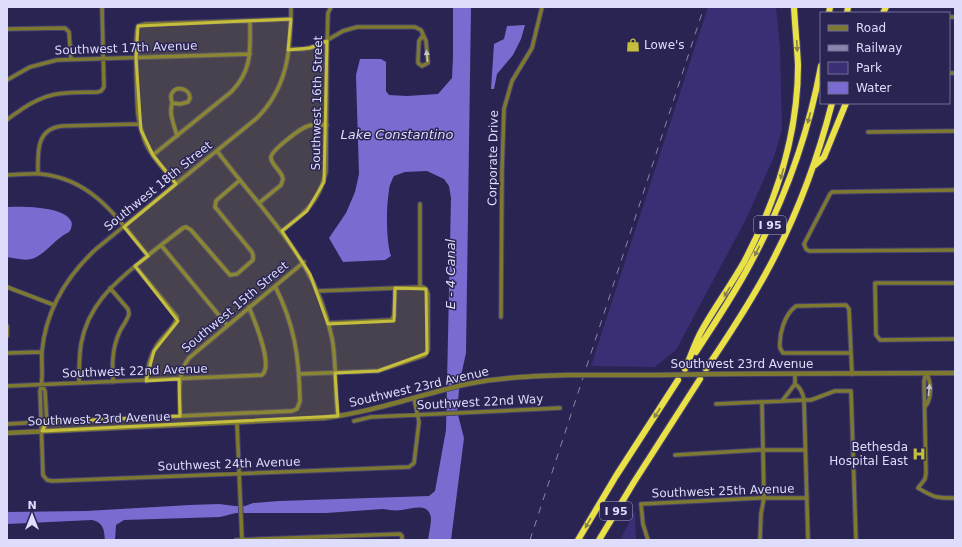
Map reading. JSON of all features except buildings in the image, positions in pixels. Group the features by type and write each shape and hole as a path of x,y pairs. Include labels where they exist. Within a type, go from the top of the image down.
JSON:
{"highway":[{"name":"I 95","path":"794,7 797,55 797,94 792,129 781,178 757,237 733,282 702,330 685,369 742,279 775,214 801,146 813,104 820,71"},
{"name":"I 95","path":"706,369 752,298 792,220 814,166 832,104"},
{"path":"814,166 824,157 846,104"},
{"name":"I 95","path":"599,540 700,379"},
{"name":"I 95","path":"578,540 616,476 678,380"}],"street":[{"path":"7,120 30,104 45,96 100,91 104,87 102,7"},
{"name":"Southwest 18th Street","path":"47,480 43,475 40,391 42,385 42,352 46,327 54,305 65,284 96,249 257,118 273,100 284,75 291,19 291,7"},
{"name":"Southwest 16th Street","path":"282,231 307,211 316,200 322,187 327,166 327,41 328,13 331,7"},
{"name":"Corporate Drive","path":"501,317 504,109 512,81 532,48 542,7"},
{"path":"176,184 153,155 144,140 140,124 136,58 136,32 138,26 145,24 291,19"},
{"path":"153,155 236,87 247,69 250,54 250,21"},
{"path":"288,48 310,48 327,41 343,31 364,26 415,27 421,30 426,41 428,63 422,66 418,60 419,41 423,35"},
{"path":"7,29 65,28 69,32 71,60"},
{"name":"Southwest 17th Avenue","path":"7,80 20,71 40,63 57,60 250,54"},
{"path":"172,103 180,104 188,102 190,98 189,92 183,89 173,91 171,97 172,115 177,136"},
{"path":"38,174 39,144 46,134 53,128 62,126 140,124"},
{"path":"259,203 281,184 284,179 272,160 271,157 274,151 302,129 311,125 327,125"},
{"path":"868,132 955,131"},
{"path":"217,151 282,231 304,262 318,291 328,323 334,351 338,416"},
{"path":"7,175 38,174 64,179 90,192 104,203 148,256"},
{"path":"79,384 80,355 84,331 97,305 110,288 183,228 189,228 227,274 234,276 253,260 254,255 215,206 218,198 240,180"},
{"path":"955,190 832,192 804,241 804,247 809,251 955,250"},
{"path":"420,204 420,287"},
{"path":"161,245 227,325"},
{"name":"Southwest 15th Street","path":"180,416 180,380 184,366 189,358 304,262"},
{"path":"135,266 177,317 176,323 162,337 154,351 148,366 146,381"},
{"path":"955,282 875,283 876,335 880,340 955,339"},
{"path":"42,431 47,422 292,411 299,407 298,358 294,334 286,308 275,286"},
{"path":"7,287 54,305"},
{"path":"299,374 378,371 425,355 428,350 428,294 426,289 420,287 318,291"},
{"path":"110,288 128,309 129,314 120,331 114,349 112,365 113,382"},
{"path":"328,323 391,320 394,316 395,288"},
{"path":"850,353 783,352 780,348 780,332 792,310 796,306 844,305 849,309 852,374"},
{"name":"Southwest 22nd Avenue","path":"7,386 259,376 263,374 266,368 263,347 249,307"},
{"path":"7,326 7,336"},
{"path":"7,353 42,352"},
{"path":"925,407 930,390 930,380 926,373"},
{"path":"926,373 924,381 926,473 918,488 932,497 955,498"},
{"name":"Southwest 23rd Avenue","path":"7,432 305,420 371,410 441,390 515,377 570,375 955,373"},
{"path":"782,401 795,384 795,374"},
{"path":"795,384 802,392 804,400 808,540"},
{"name":"Southwest 18th Street","path":"42,385 45,391 47,422"},
{"path":"716,404 811,400 835,391 851,391 856,540"},
{"path":"414,398 419,416"},
{"path":"760,540 760,514 764,498 762,402"},
{"name":"Southwest 22nd Way","path":"354,421 371,417 419,416 560,408"},
{"name":"Southwest 24th Avenue","path":"47,480 240,474 412,466 414,463 419,416"},
{"path":"7,424 42,422"},
{"path":"237,423 242,540"},
{"path":"675,455 763,450 805,450"},
{"name":"Southwest 25th Avenue","path":"648,540 643,524 641,504 764,498 807,498"},
{"path":"236,540 400,534 402,538"}],"highlighted area":[{"path":"291,19 288,50 310,48 327,41 324,182 307,211 282,231 310,274 328,324 394,321 395,288 426,289 427,353 378,371 335,373 338,416 42,431 47,422 180,416 179,379 146,381 154,351 178,321 135,266 148,256 124,227 176,184 153,155 141,130 136,58 138,26"}],"green space":[{"path":"708,7 776,7 780,48 782,130 774,157 746,219 676,350 655,367 591,366"},
{"path":"635,511 636,540 620,540"}],"water":[{"path":"453,7 471,7 466,353 460,380 457,411 464,438 451,540 428,540 431,518 430,513 424,508 326,513 236,513 220,517 124,520 116,525 115,540 105,540 103,527 96,521 92,520 7,524 7,512 86,511 219,504 245,506 253,503 279,501 429,496 435,491 446,430 451,198 449,186 444,179 427,171 405,172 394,176 389,189 387,206 387,233 391,256 385,260 343,262 329,238 346,213 355,192 359,174 356,75 360,59 381,59 386,62 386,91 389,95 407,96 438,94 452,78"},
{"path":"525,25 521,39 513,55 497,74 494,89 491,89 494,44 504,39 507,26"},
{"path":"7,207 42,208 60,212 67,216 71,221 71,228 69,232 62,236 43,253 31,259 25,260 7,257"}],"railway":[{"path":"530,540 704,7"}],"place":[{"name":"Lowe's","path":"633,45"},
{"name":"Bethesda Hospital East","path":"919,454"}],"water label":[{"name":"Lake Constantino","path":"397,134"},
{"name":"E - 4 Canal","path":"450,274"}]}
